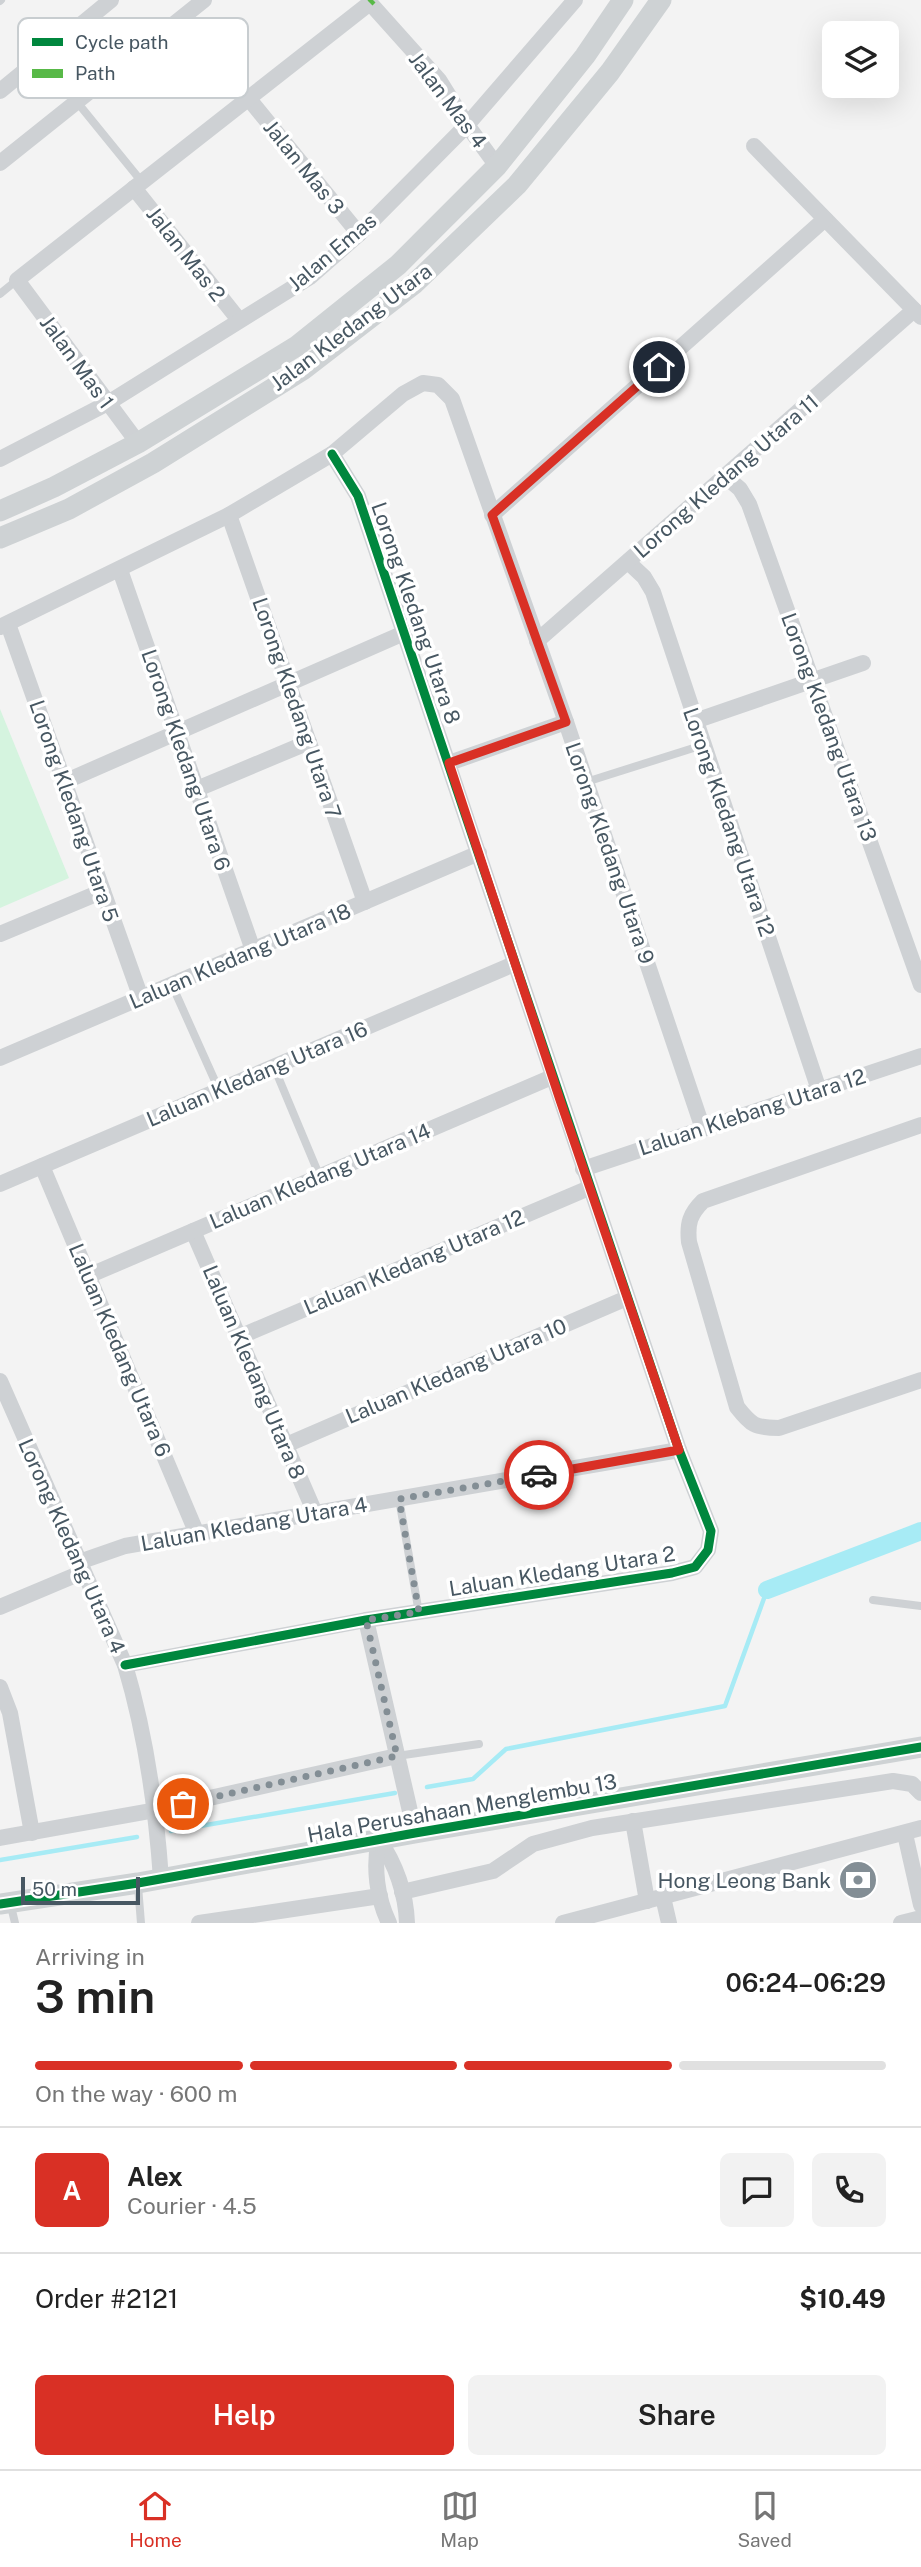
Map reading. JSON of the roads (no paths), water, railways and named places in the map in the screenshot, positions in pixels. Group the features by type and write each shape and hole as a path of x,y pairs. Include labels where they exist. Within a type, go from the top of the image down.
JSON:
{"main road":[{"name":"Jalan Kledang Utara","path":"0,511 54,488 138,443 298,346 398,265 497,166 585,56 623,0"},
{"name":"Jalan Kledang Utara","path":"0,538 69,509 153,463 304,369 414,284 517,185 610,72 660,0"},
{"name":"Hala Perusahaan Menglembu 13","path":"8,1910 161,1878 921,1747"}],"street":[{"path":"89,18 111,0"},
{"path":"182,18 204,0"},
{"name":"Jalan Emas","path":"0,459 108,403 310,276 359,234 467,125 575,0"},
{"name":"Jalan Mas 4","path":"249,99 370,3 439,80 497,166"},
{"path":"0,91 18,76"},
{"path":"0,163 82,98"},
{"path":"17,280 249,99"},
{"name":"Jalan Mas 3","path":"249,99 359,234"},
{"path":"754,146 917,314"},
{"name":"Jalan Mas 2","path":"138,185 239,320"},
{"path":"492,515 825,219"},
{"name":"Jalan Mas 1","path":"17,280 138,443"},
{"name":"Lorong Kledang Utara 11","path":"537,642 725,476 917,314"},
{"name":"Lorong Kledang Utara 9","path":"332,454 403,394 422,383 438,385 452,399 566,722 703,1129"},
{"path":"4,626 229,515 332,454"},
{"name":"Lorong Kledang Utara 8","path":"332,454 358,496 583,1169 679,1450 711,1531 708,1550"},
{"name":"Lorong Kledang Utara 13","path":"725,476 740,489 749,504 921,985"},
{"name":"Lorong Kledang Utara 7","path":"229,515 365,902"},
{"name":"Lorong Kledang Utara 12","path":"628,562 644,577 653,592 819,1090"},
{"name":"Lorong Kledang Utara 6","path":"120,570 253,950"},
{"name":"Lorong Kledang Utara 5","path":"4,626 64,782 141,998"},
{"path":"64,782 404,633"},
{"path":"695,722 863,663"},
{"path":"449,763 566,722"},
{"path":"197,789 309,742"},
{"name":"Laluan Kledang Utara 18","path":"0,1058 479,853"},
{"path":"0,934 103,891"},
{"name":"Laluan Kledang Utara 16","path":"0,1184 514,964"},
{"name":"Laluan Klebang Utara 12","path":"583,1169 921,1056"},
{"name":"Laluan Kledang Utara 14","path":"89,1276 552,1077"},
{"path":"921,1125 703,1201 692,1212 687,1225 688,1242 737,1407 748,1422 762,1428 779,1427 921,1380"},
{"name":"Laluan Kledang Utara 6","path":"42,1166 197,1534"},
{"name":"Laluan Kledang Utara 12","path":"239,1337 590,1188"},
{"name":"Laluan Kledang Utara 8","path":"193,1231 315,1513"},
{"name":"Laluan Kledang Utara 10","path":"286,1445 627,1297"},
{"name":"Lorong Kledang Utara 4","path":"1,1389 125,1665 135,1700 156,1810 161,1878"},
{"name":"Laluan Kledang Utara 4","path":"0,1607 125,1546 679,1450"},
{"name":"Laluan Kledang Utara 2","path":"125,1665 366,1620 672,1573 695,1567 708,1550"},
{"path":"366,1620 415,1833"},
{"path":"0,1687 32,1833"},
{"path":"0,1839 156,1810 397,1756"},
{"path":"402,1892 493,1871 533,1844 593,1828 893,1781 912,1784 921,1793"},
{"path":"633,1821 655,1899 669,1923"},
{"path":"563,1923 913,1831 921,1905"},
{"path":"379,1840 392,1858 407,1923"},
{"path":"379,1840 375,1861 380,1896 389,1923"},
{"path":"199,1923 380,1896"},
{"path":"901,1923 921,1918"}],"lane":[{"path":"77,102 138,185"},
{"path":"0,294 17,280"},
{"path":"586,782 703,745"},
{"path":"172,985 219,1090"},
{"path":"274,1067 320,1177"},
{"path":"399,1499 419,1612"},
{"path":"873,1600 921,1606"},
{"path":"397,1756 479,1744"},
{"path":"138,1883 141,1923"}],"waterway":[{"path":"767,1590 921,1531"},
{"path":"427,1787 473,1779 506,1749 725,1706 767,1590"},
{"path":"171,1831 395,1793"},
{"path":"0,1860 137,1837"}],"place":[{"name":"Hong Leong Bank","path":"858,1880"}]}
